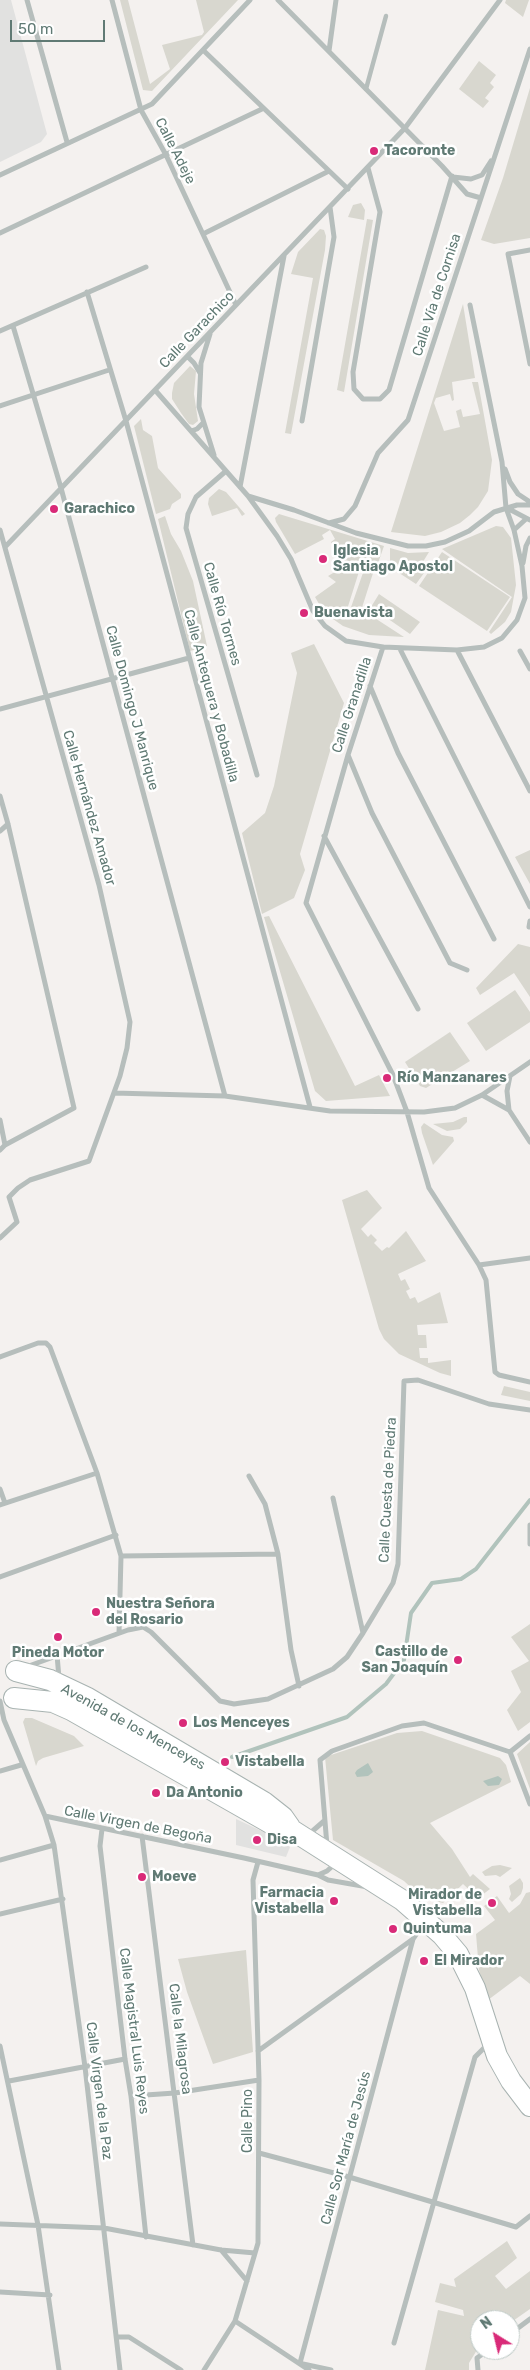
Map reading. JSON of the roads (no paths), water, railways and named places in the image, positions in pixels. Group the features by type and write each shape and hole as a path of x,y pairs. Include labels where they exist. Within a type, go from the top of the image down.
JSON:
{"main road":[{"name":"Avenida de los Menceyes","path":"8,1669 50,1680 88,1698 264,1802 298,1834"},
{"path":"5,1700 20,1692 22,1684 20,1676 8,1669"},
{"name":"Avenida de los Menceyes","path":"5,1700 53,1702 71,1710 166,1766 183,1773 277,1827 298,1834 380,1884 422,1917 442,1935 458,1954 467,1971 492,2040 510,2081 530,2106"}],"street":[{"path":"27,0 66,142"},
{"name":"Calle Adeje","path":"112,0 141,110 166,155 236,305"},
{"path":"0,175 66,142 152,104 250,0"},
{"path":"278,0 452,176 466,194 481,198"},
{"path":"329,51 336,0"},
{"name":"Calle Garachico","path":"4,547 188,357 210,331 405,128 500,0"},
{"path":"366,89 386,16"},
{"name":"Calle Vía de Cornisa","path":"329,523 344,519 355,506 378,453 408,420 530,49"},
{"path":"203,50 327,172 348,189"},
{"path":"0,233 262,109"},
{"path":"452,176 471,179 482,175 495,154"},
{"path":"368,168 380,212 353,372 354,389 362,398 380,399 389,390 452,176"},
{"path":"203,234 327,172"},
{"path":"302,422 334,237 330,207"},
{"path":"530,250 508,254 530,364"},
{"path":"240,487 284,256"},
{"path":"0,331 146,267"},
{"name":"Calle Antequera y Bobadilla","path":"87,292 109,370 126,421 310,1107"},
{"name":"Calle Granadilla","path":"408,1112 391,1070 306,903 323,836 383,647 457,650 484,647 502,638 517,620 525,598 522,566 514,530 506,508 502,462 470,305"},
{"name":"Calle Domingo J Manrique","path":"13,326 62,488 225,1096"},
{"path":"210,331 200,374 199,407 215,458"},
{"path":"188,357 200,374"},
{"path":"0,406 109,370"},
{"path":"155,390 248,496 292,559 313,611 325,626 346,641 383,647"},
{"path":"191,431 198,429 203,423"},
{"path":"502,462 510,482 518,494 530,504"},
{"name":"Calle Río Tormes","path":"226,471 196,498 188,514 186,528 257,775"},
{"path":"248,496 356,533 401,544 426,546 459,536 494,512 517,505 530,504"},
{"path":"506,508 528,520 514,530"},
{"name":"Calle Hernández Amador","path":"0,530 100,885 130,1022 127,1048 114,1093 89,1161 30,1180 18,1188 9,1197 18,1222 0,1238"},
{"path":"522,566 526,546 530,538"},
{"path":"400,649 530,907"},
{"path":"457,650 530,791"},
{"path":"520,651 530,669"},
{"path":"0,709 189,658"},
{"path":"370,686 398,753 494,939"},
{"path":"348,755 372,813 450,964 467,970"},
{"path":"0,796 74,1108 5,1145 0,1150"},
{"path":"0,831 8,824"},
{"path":"323,836 418,1009"},
{"path":"114,1093 225,1096 330,1111 424,1112 455,1108 482,1095 530,1062"},
{"path":"510,1076 506,1091 509,1110 530,1142"},
{"path":"482,1095 509,1110"},
{"path":"408,1112 429,1188 479,1265 486,1280 495,1372 499,1375 530,1382"},
{"path":"0,1120 5,1145"},
{"path":"479,1265 530,1258"},
{"path":"0,1357 38,1343 46,1343 50,1347 97,1473 116,1535 121,1556 119,1633"},
{"name":"Calle Cuesta de Piedra","path":"8,1669 143,1627 151,1632 220,1701 234,1704 268,1699 299,1686 333,1669 347,1657 393,1583 398,1564 404,1381 418,1380 490,1404 530,1410"},
{"path":"0,1489 3,1504 97,1473"},
{"path":"249,1476 265,1504 278,1554 291,1650 299,1686"},
{"path":"333,1498 363,1633"},
{"path":"530,1525 530,1544"},
{"path":"0,1577 116,1535"},
{"path":"121,1556 278,1554"},
{"path":"57,1655 57,1669 62,1686"},
{"name":"Calle Virgen de Begoña","path":"5,1700 4,1720 45,1816 318,1875 328,1880 366,1888 380,1884"},
{"path":"318,1875 333,1866 334,1855 324,1820 320,1760 332,1751 375,1734 402,1726 424,1723 510,1752"},
{"path":"510,1752 530,1736"},
{"path":"510,1752 530,1804"},
{"path":"0,1771 22,1765"},
{"name":"Calle Virgen de la Paz","path":"45,1816 54,1845 63,1899 85,2067 120,2370"},
{"path":"298,1834 320,1826 324,1820"},
{"name":"Calle Magistral Luis Reyes","path":"102,1829 100,1846 125,2060 131,2096 146,2237"},
{"name":"Calle la Milagrosa","path":"142,1836 193,2245"},
{"path":"0,1860 54,1845"},
{"name":"Calle Pino","path":"204,2370 235,2321 258,2243 259,2080 253,1880 258,1862"},
{"path":"0,1914 63,1899"},
{"path":"258,2051 413,1939 422,1917"},
{"name":"Calle Sor María de Jesús","path":"300,2363 413,1939"},
{"path":"394,2343 475,2057 492,2040"},
{"path":"0,2046 9,2081 38,2225 60,2370"},
{"path":"9,2081 125,2060"},
{"path":"131,2096 175,2093 259,2080"},
{"path":"259,2153 349,2177 516,2227 530,2216"},
{"path":"0,2224 104,2228 222,2250 255,2253"},
{"path":"222,2250 247,2282"},
{"path":"0,2292 50,2295"},
{"path":"520,2326 530,2318"},
{"path":"235,2321 310,2370"},
{"path":"117,2337 129,2337 181,2370"},
{"path":"300,2363 331,2370"}],"waterway":[{"path":"232,1757 347,1717 386,1684 404,1660 411,1613 432,1583 461,1579 476,1569 530,1500"}],"place":[{"name":"Tacoronte","path":"374,151"},
{"name":"Garachico","path":"54,509"},
{"name":"Iglesia Santiago Apostol","path":"323,559"},
{"name":"Buenavista","path":"304,613"},
{"name":"Río Manzanares","path":"387,1078"},
{"name":"Nuestra Señora del Rosario","path":"96,1612"},
{"name":"Pineda Motor","path":"58,1637"},
{"name":"Castillo de San Joaquín","path":"458,1660"},
{"name":"Los Menceyes","path":"183,1723"},
{"name":"Vistabella","path":"225,1762"},
{"name":"Da Antonio","path":"156,1793"},
{"name":"Disa","path":"257,1840"},
{"name":"Moeve","path":"142,1877"},
{"name":"Farmacia Vistabella","path":"334,1901"},
{"name":"Mirador de Vistabella","path":"492,1903"},
{"name":"Quintuma","path":"393,1929"},
{"name":"El Mirador","path":"424,1961"}]}
